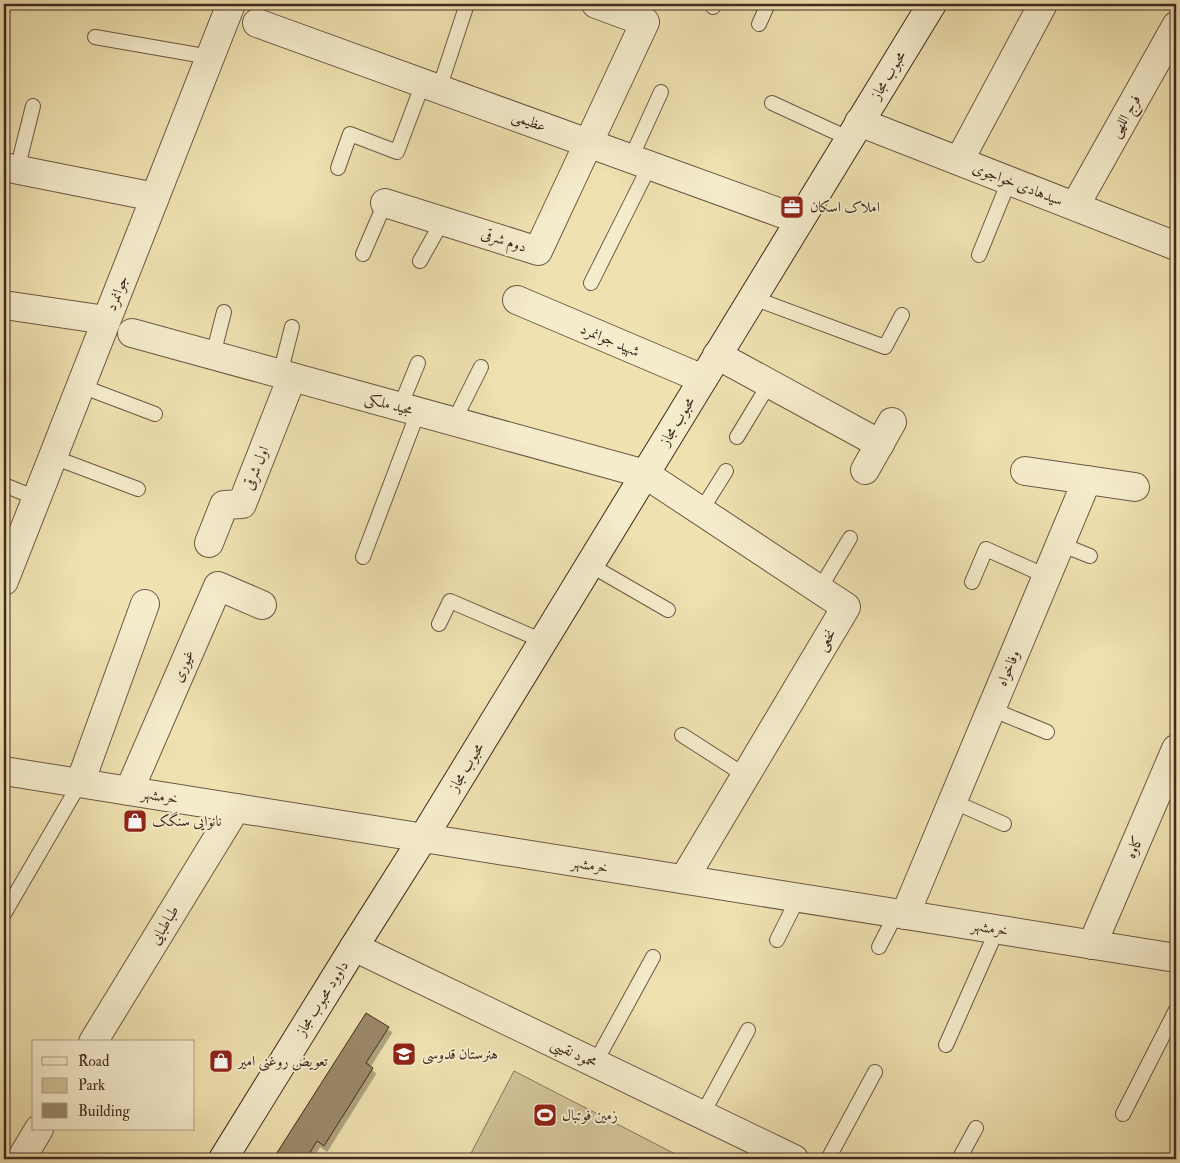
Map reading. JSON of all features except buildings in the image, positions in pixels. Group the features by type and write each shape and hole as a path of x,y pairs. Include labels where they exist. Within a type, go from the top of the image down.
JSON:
{"street":[{"name":"جوانمرد","path":"5,573 53,457 231,4"},
{"name":"محبوب مجاز","path":"423,838 932,4"},
{"path":"959,161 1043,4"},
{"path":"589,143 645,22 609,6"},
{"name":"عظیمی","path":"257,23 800,220"},
{"name":"فرج اللهی","path":"1074,206 1176,26"},
{"name":"سیدهادی خواجوی","path":"855,130 959,161 1176,246"},
{"name":"دوم شرقی","path":"385,204 443,220 538,251 589,143"},
{"path":"10,168 155,197"},
{"name":"شهید جوانمرد","path":"517,300 703,379"},
{"path":"4,305 106,320"},
{"name":"مجید ملکی","path":"132,333 645,474"},
{"path":"718,355 769,384 886,433 865,470"},
{"name":"اول شرقی","path":"209,543 224,505 242,504 286,375"},
{"path":"1024,471 1135,487"},
{"name":"نخعی","path":"645,474 846,607 684,880"},
{"name":"وفاخواه","path":"900,914 952,801 1087,480"},
{"name":"غیوری","path":"129,791 218,586 262,605"},
{"path":"80,783 145,604"},
{"name":"کاوه","path":"1092,945 1176,749"},
{"name":"خرمشهر","path":"4,771 1176,958"},
{"name":"طباطبایی","path":"94,1040 236,808"},
{"name":"داوود محبوب مجاز","path":"223,1159 423,838"},
{"name":"محمود نقیبی","path":"354,947 794,1159"},
{"path":"21,1159 38,1130"}],"lane":[{"path":"338,168 350,134 397,152 431,86 468,4"},
{"path":"759,24 768,4"},
{"path":"95,37 210,57"},
{"path":"591,283 640,162 661,92"},
{"path":"772,103 855,130"},
{"path":"10,168 33,106"},
{"path":"978,255 1009,181"},
{"path":"363,254 385,204"},
{"path":"420,261 443,220"},
{"path":"752,298 885,347 902,315"},
{"path":"213,356 224,312"},
{"path":"286,375 292,327"},
{"path":"363,557 409,409 418,363"},
{"path":"454,422 481,367"},
{"path":"737,437 769,384"},
{"path":"81,386 155,414"},
{"path":"53,457 138,489"},
{"path":"701,511 726,471"},
{"path":"4,485 36,498"},
{"path":"819,590 850,538"},
{"path":"1060,544 1090,556"},
{"path":"972,582 986,549 1046,576"},
{"path":"590,565 668,610"},
{"path":"439,624 450,601 543,642"},
{"path":"991,709 1047,732"},
{"path":"682,735 746,776"},
{"path":"4,914 80,783"},
{"path":"952,801 1004,824"},
{"path":"778,940 798,898"},
{"path":"879,947 900,914"},
{"path":"946,1045 998,930"},
{"path":"595,1063 653,957"},
{"path":"1123,1114 1176,1010"},
{"path":"702,1115 748,1030"},
{"path":"828,1159 875,1072"},
{"path":"960,1159 976,1128"}],"green space":[{"name":"زمین فوتبال","path":"514,1071 685,1159 468,1159"}],"place":[{"name":"املاک اسکان","path":"792,207"},
{"name":"نانوایی سنگک","path":"135,821"},
{"name":"هنرستان قدوسی","path":"404,1054"},
{"name":"تعویض روغنی امیر","path":"221,1061"},
{"name":"زمین فوتبال","path":"545,1115"}]}
